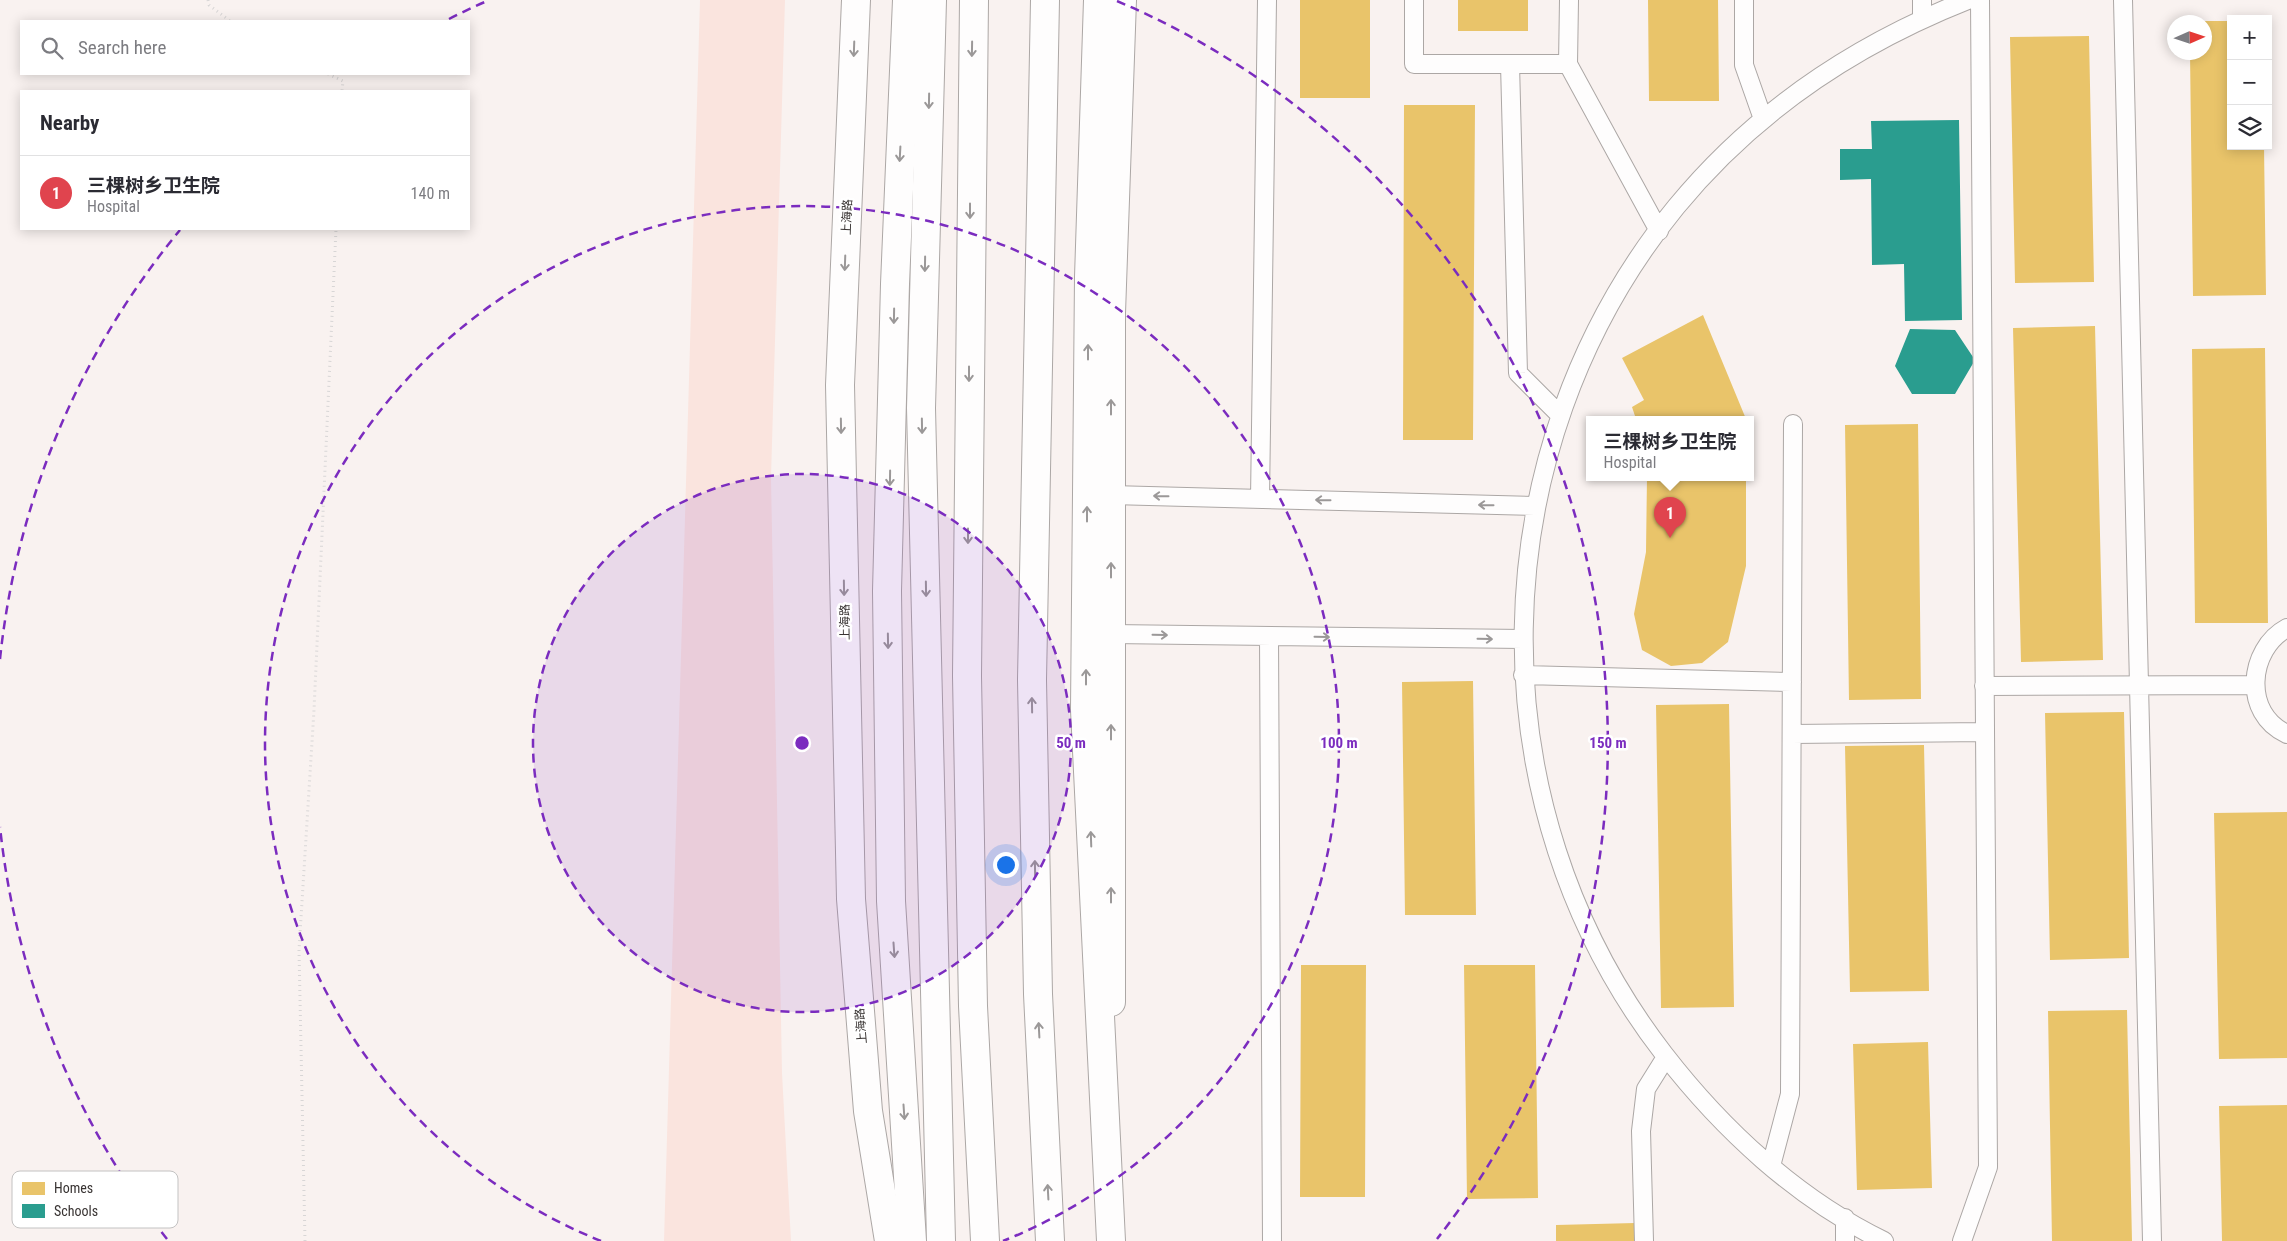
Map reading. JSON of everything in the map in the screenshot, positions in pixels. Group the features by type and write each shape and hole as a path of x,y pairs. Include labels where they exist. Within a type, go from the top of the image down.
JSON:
{"main road":[{"name":"上海路","path":"856,0 840,385 850,899 868,1111 889,1241"},
{"path":"907,0 895,284 888,591 891,901 912,1241"},
{"path":"932,0 922,408 940,1241"},
{"path":"974,0 971,129 967,676 973,1006 984,1241"},
{"path":"1045,0 1032,680 1038,994 1050,1241"},
{"path":"1098,0 1089,277 1085,710 1111,1241"},
{"path":"1111,1241 1111,312 1122,0"}],"lane":[{"path":"1260,499 1266,0"},
{"path":"1414,0 1414,64 1568,64"},
{"path":"1569,0 1568,64 1659,231"},
{"path":"1744,0 1744,65 1763,118"},
{"path":"1922,0 1922,18"},
{"path":"1884,1241 1821,1204 1771,1166 1725,1124 1682,1078 1644,1028 1610,975 1582,918 1559,860 1542,800 1530,738 1523,675 1523,612 1528,550 1535,506 1560,415 1578,369 1606,312 1638,258 1675,208 1718,161 1763,118 1813,80 1866,46 1922,18 1968,0"},
{"path":"1962,1241 1988,1167 1980,0"},
{"path":"2123,0 2152,1241"},
{"path":"1510,64 1518,373 1560,415"},
{"path":"1771,1166 1790,1094 1793,424"},
{"path":"1111,495 1535,506"},
{"path":"2287,628 2277,634 2264,648 2257,666 2255,685 2259,703 2268,720 2287,734"},
{"path":"1111,634 1523,639"},
{"path":"1269,636 1272,1241"},
{"path":"1523,675 1792,682"},
{"path":"1984,686 2255,685"},
{"path":"1792,734 1985,732"},
{"path":"1644,1241 1641,1131 1646,1089 1666,1057"},
{"path":"1845,1218 1845,1241"}],"path":[{"path":"208,0 209,5 229,20"},
{"path":"330,75 343,80 342,90"},
{"path":"306,1241 300,950 314,700 336,230"}],"shaded area":[{"path":"700,0 785,0 771,477 782,1073 791,1241 664,1241"}],"building: Homes":[{"path":"1300,0 1370,0 1370,98 1300,98"},
{"path":"1458,0 1528,0 1528,31 1458,31"},
{"path":"1648,0 1718,0 1719,101 1649,101"},
{"path":"2212,21 2227,21 2227,150 2264,150 2266,295 2193,296 2190,60 2212,60"},
{"path":"2089,36 2094,282 2015,283 2010,37"},
{"path":"1404,105 1475,105 1473,440 1403,440"},
{"path":"1703,315 1745,416 1635,416 1632,407 1644,400 1622,358"},
{"path":"2095,326 2103,660 2021,662 2013,328"},
{"path":"2265,348 2268,623 2195,623 2192,349"},
{"path":"1918,424 1921,699 1849,700 1845,425"},
{"path":"1647,481 1746,481 1746,566 1728,642 1702,663 1671,666 1642,650 1634,614 1646,552"},
{"path":"1473,681 1476,915 1405,915 1402,682"},
{"path":"1729,704 1734,1007 1661,1008 1656,705"},
{"path":"2124,712 2129,958 2050,960 2045,713"},
{"path":"1924,745 1929,991 1850,992 1845,746"},
{"path":"2287,812 2287,1058 2219,1059 2214,813"},
{"path":"1301,965 1366,965 1365,1197 1300,1197"},
{"path":"1464,965 1535,965 1538,1198 1467,1199"},
{"path":"2127,1010 2132,1241 2052,1241 2048,1011"},
{"path":"1928,1042 1932,1188 1857,1190 1853,1044"},
{"path":"2287,1105 2287,1241 2222,1241 2219,1106"},
{"path":"1635,1223 1635,1241 1556,1241 1556,1225"}],"building: Schools":[{"path":"1959,120 1962,320 1905,321 1904,264 1872,265 1871,179 1840,180 1840,149 1872,149 1871,121"},
{"path":"1910,329 1955,330 1975,360 1955,394 1912,394 1895,366"}],"place":[{"name":"三棵树乡卫生院","path":"1670,538"}]}
